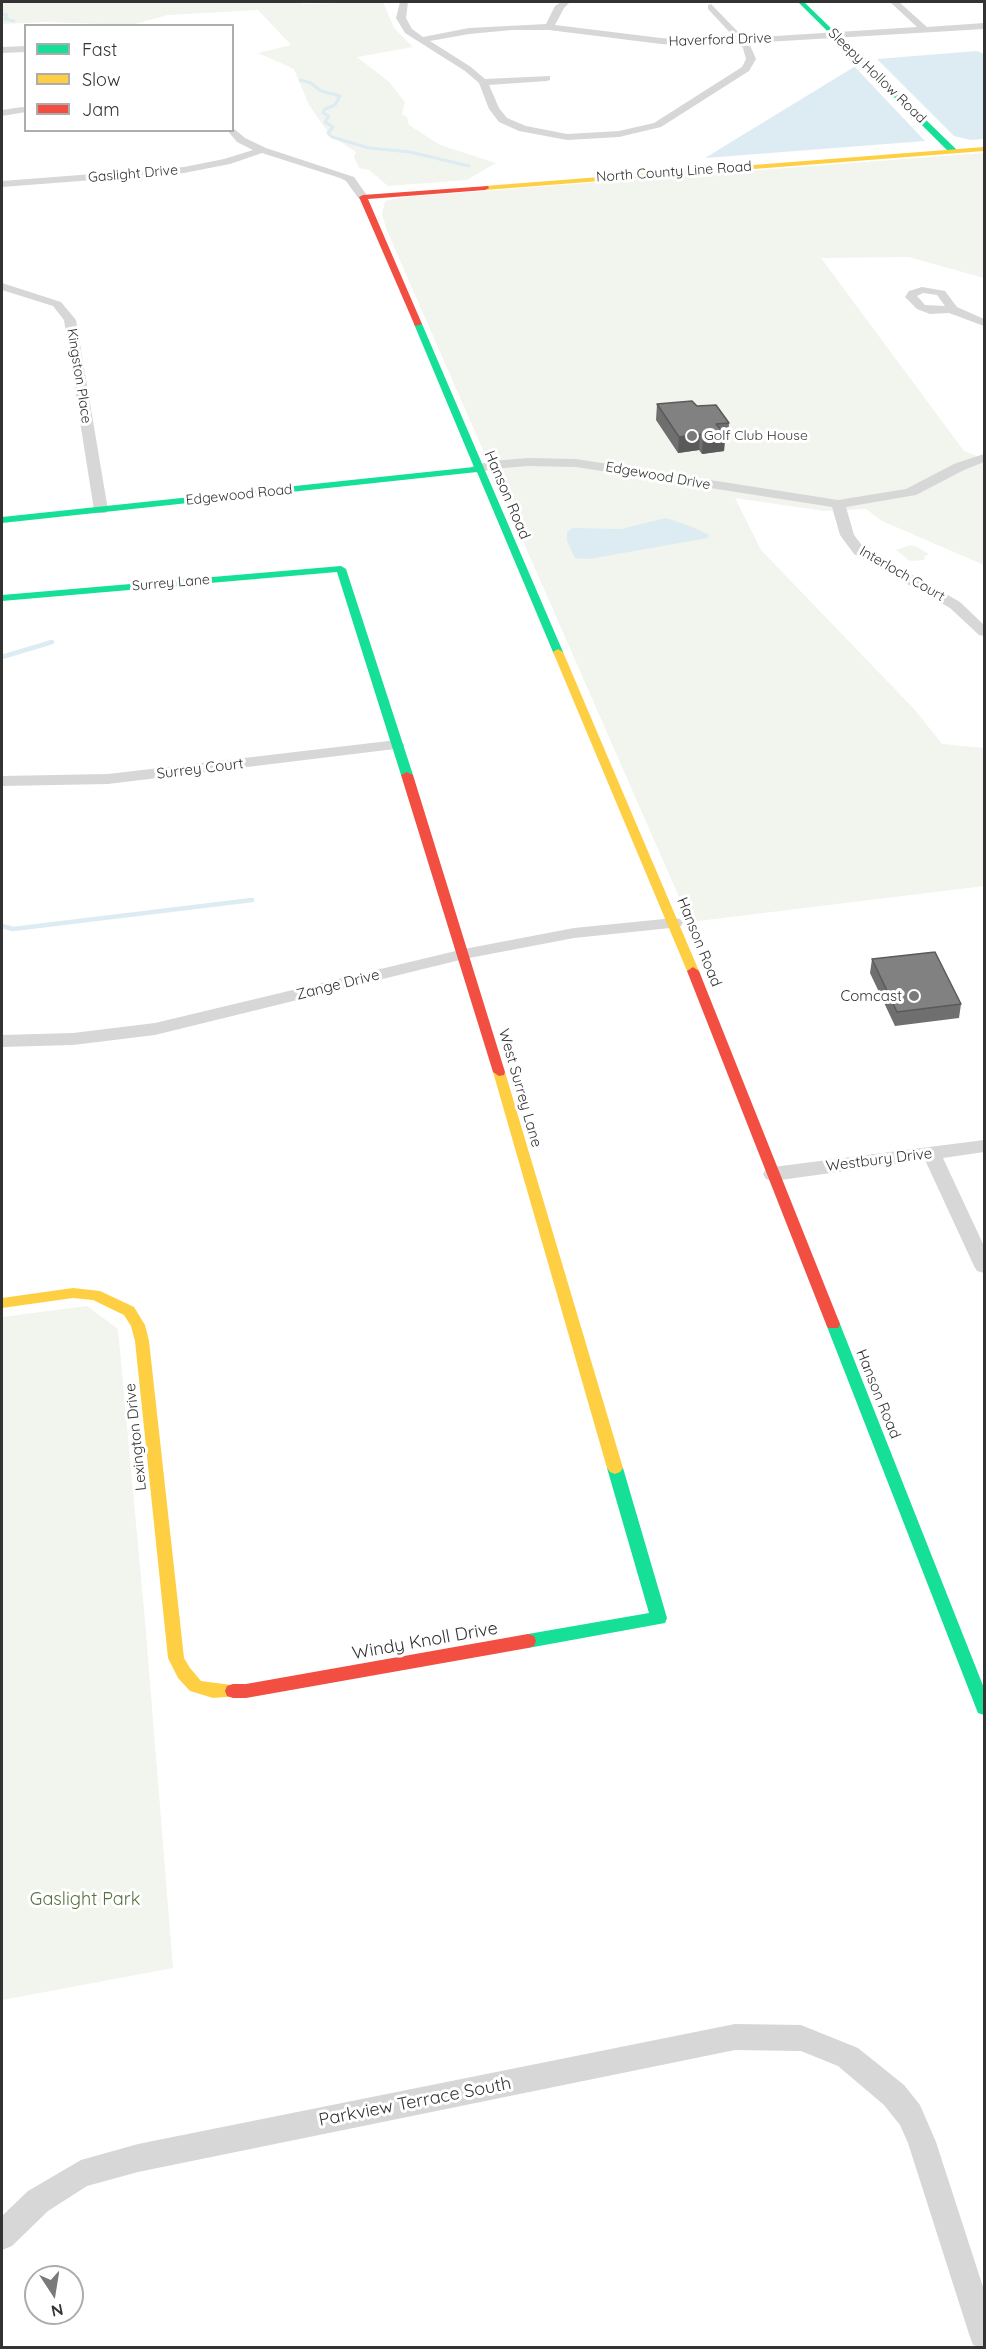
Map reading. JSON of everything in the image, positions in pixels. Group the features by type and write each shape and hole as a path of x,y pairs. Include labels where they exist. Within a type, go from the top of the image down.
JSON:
{"street":[{"path":"405,2 401,18 408,31 468,69 483,82 498,116 516,127 567,136 620,134 651,128 666,121 694,100 746,69 750,65 751,53 744,41 711,7"},
{"path":"549,27 560,6 566,2"},
{"name":"Sleepy Hollow Road","path":"801,2 953,151"},
{"path":"894,2 924,29"},
{"name":"Haverford Drive","path":"421,40 469,31 512,27 549,27 661,41 702,43 984,26"},
{"path":"2,50 24,49"},
{"path":"483,82 547,78"},
{"path":"2,112 22,110"},
{"path":"234,132 241,140 262,150 344,176 363,197"},
{"name":"North County Line Road","path":"363,197 984,149"},
{"name":"Gaslight Drive","path":"2,184 184,170 226,162 262,150"},
{"name":"Hanson Road","path":"363,197 477,469 674,923 984,1708"},
{"name":"Kingston Place","path":"2,286 57,304 70,320 102,510"},
{"path":"951,309 984,323"},
{"path":"838,504 911,492 959,467 984,458"},
{"name":"Edgewood Drive","path":"477,469 492,465 528,462 592,465 838,504"},
{"name":"Edgewood Road","path":"2,520 477,469"},
{"name":"Interloch Court","path":"838,504 848,535 859,551 955,605 984,632"},
{"name":"Surrey Lane","path":"2,598 341,569"},
{"name":"West Surrey Lane","path":"341,569 464,954 659,1618"},
{"name":"Surrey Court","path":"2,781 73,781 142,776 397,745"},
{"name":"Zange Drive","path":"2,1041 73,1039 155,1029 464,954 574,933 674,923"},
{"name":"Westbury Drive","path":"774,1174 984,1146"},
{"path":"931,1153 984,1266"},
{"name":"Lexington Drive","path":"2,1303 73,1293 95,1295 129,1311 138,1325 142,1341 176,1658 184,1673 196,1686"},
{"name":"Windy Knoll Drive","path":"196,1686 213,1691 246,1691 659,1618"},
{"name":"Parkview Terrace South","path":"2,2236 38,2201 81,2174 138,2158 735,2037 801,2038 848,2057 894,2095 910,2115 922,2142 984,2334"}],"green space":[{"path":"2,2 297,2 303,4 383,2 394,28 413,47 357,57 389,82 405,102 402,114 407,117 409,125 440,145 496,163 467,180 388,186 369,170 359,168 354,157 356,152 330,135 309,105 294,69 258,53 291,45 258,10 168,15 135,24 46,22 2,24"},
{"path":"984,153 984,278 909,257 821,258 964,451 984,459 984,565 882,521 866,509 824,511 735,498 761,550 915,710 942,744 984,748 984,886 690,922 387,231 382,214 385,201 404,197"},
{"path":"910,545 929,554 924,560 910,561 896,550"},
{"name":"Gaslight Park","path":"87,1306 118,1329 145,1621 173,1968 2,2000 2,1317"}],"shaded area":[{"path":"977,51 984,54 984,139 970,140 954,136 877,59"},
{"path":"854,67 925,141 705,158"},
{"path":"666,518 709,535 708,538 589,559 575,558 567,541 567,532 573,528 621,529"}],"building":[{"path":"692,401 697,406 716,405 729,423 716,424 725,435 703,437 700,434 679,437 657,404"},
{"name":"Comcast","path":"935,952 961,1004 897,1012 872,959"}],"waterway":[{"path":"2,14 7,15 5,19 14,21"},
{"path":"300,80 311,83 321,91 340,96 335,105 325,109 323,113 329,116 325,122 333,127 328,133 332,137 369,148 410,152 469,166"},
{"path":"2,657 52,642"},
{"path":"2,926 13,929 252,900"}],"traffic: fast":[{"path":"801,2 953,151"},
{"path":"418,324 558,652"},
{"path":"2,520 477,469"},
{"path":"2,598 341,569 407,775"},
{"path":"833,1324 984,1708"},
{"path":"528,1641 659,1618 615,1468"}],"traffic: slow":[{"path":"485,188 984,149"},
{"path":"558,652 693,971"},
{"path":"499,1072 615,1468"},
{"path":"2,1303 73,1293 95,1295 129,1311 138,1325 142,1341 176,1658 184,1673 196,1686 213,1691 233,1691"}],"traffic: jam":[{"path":"418,324 363,197 485,188"},
{"path":"407,775 499,1072"},
{"path":"693,971 833,1324"},
{"path":"233,1691 246,1691 528,1641"}],"place":[{"name":"Golf Club House","path":"692,436"},
{"name":"Comcast","path":"914,996"}]}
